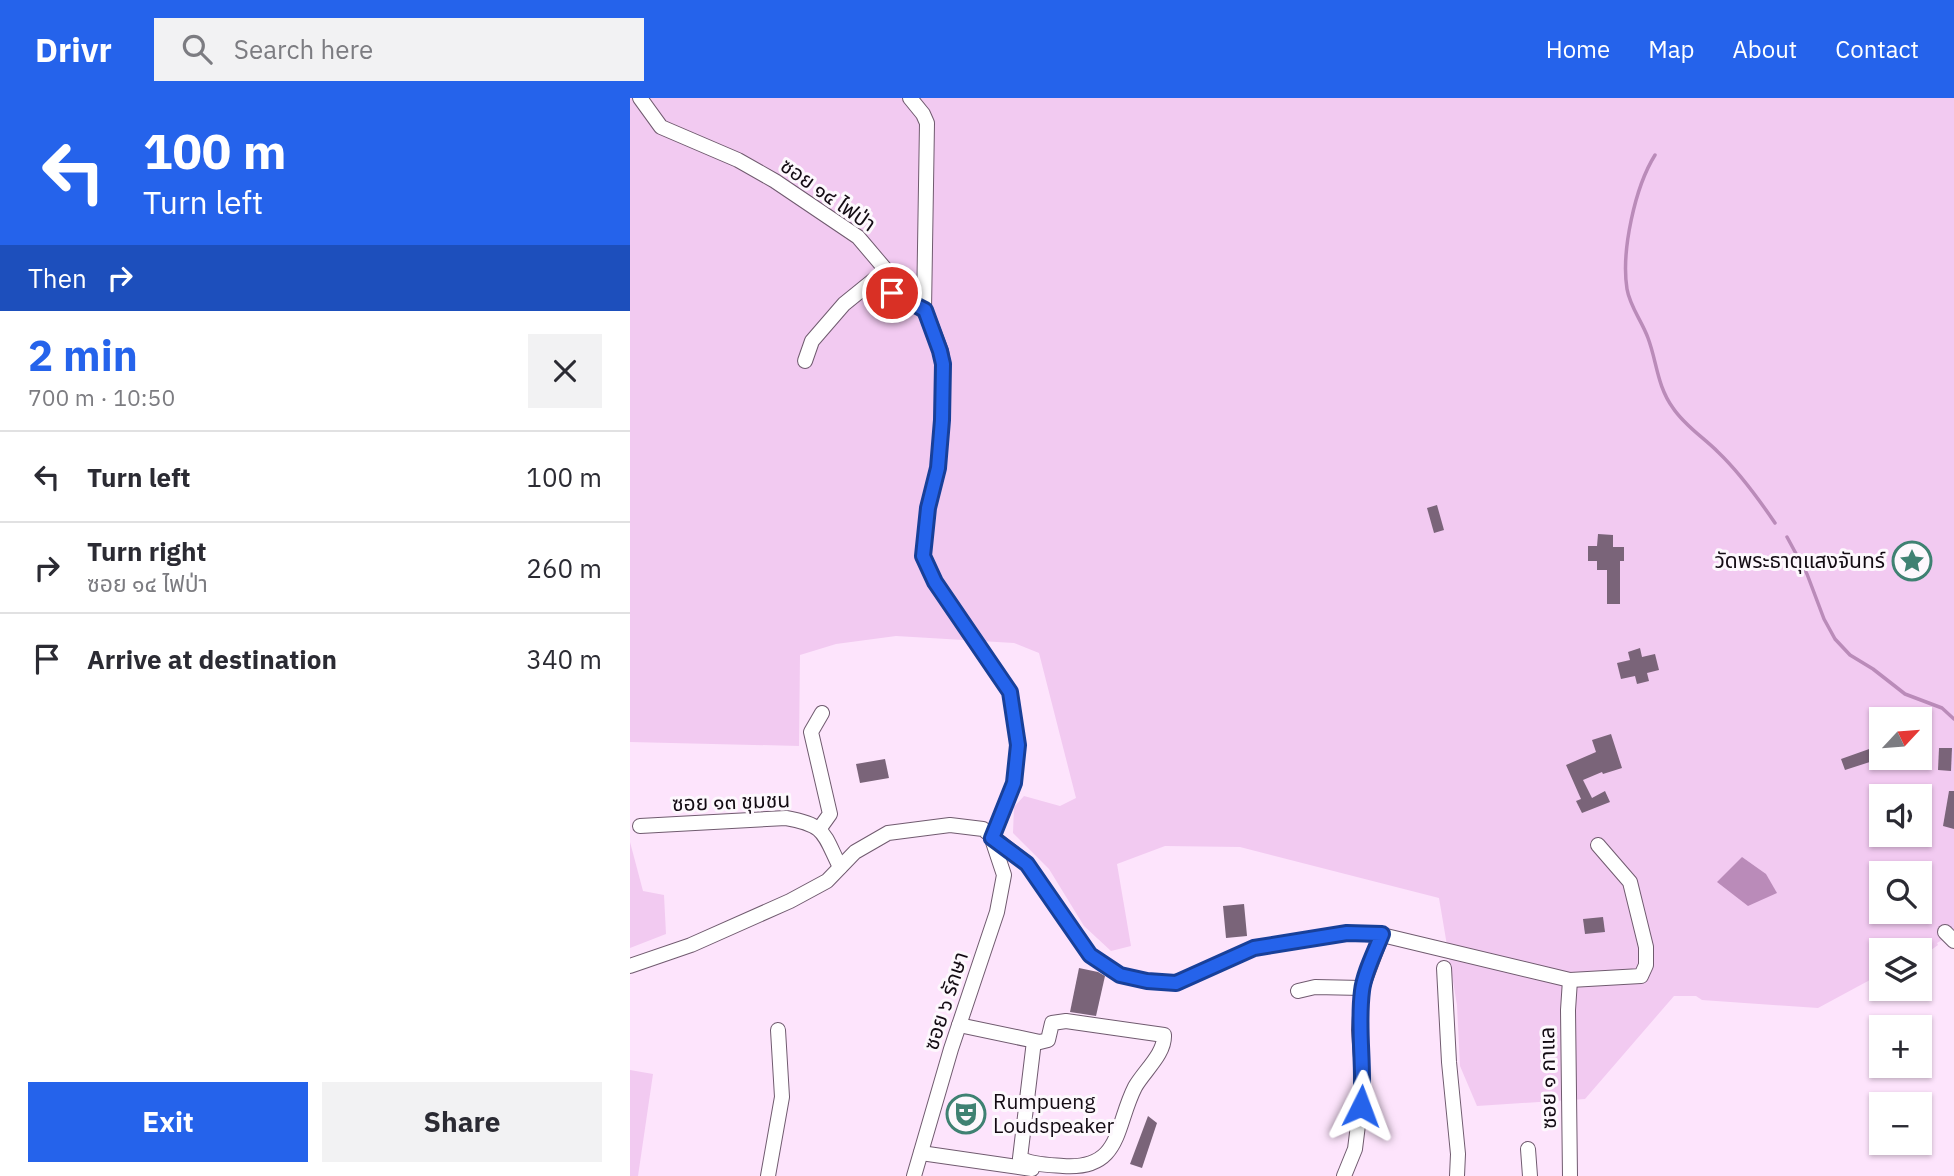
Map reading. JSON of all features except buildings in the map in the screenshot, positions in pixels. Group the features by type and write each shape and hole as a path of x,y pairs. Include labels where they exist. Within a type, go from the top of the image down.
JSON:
{"street":[{"name":"ซอย ๑๔ ไฟป่า","path":"640,98 661,127 738,160 775,181 858,237 886,270 886,284 892,293 925,310"},
{"path":"910,98 927,123 925,310 943,364 938,468 928,508 923,556 935,582 1010,692 1018,745 1014,783 992,838"},
{"path":"805,362 812,341 844,303 886,270"},
{"path":"822,713 811,732 830,814 820,828 840,867"},
{"name":"ซอย ๑๓ ชุมชน","path":"640,826 786,818 808,822 820,828"},
{"path":"630,966 691,945 790,901 827,881 855,852 888,833 950,825 983,829 1027,864 1090,955 1120,975 1147,981 1176,983 1254,948 1347,933 1382,934 1570,980 1640,976 1646,965 1646,947 1630,882 1598,845"},
{"name":"ซอย ๖ รักษา","path":"914,1176 959,1025 997,912 1004,874 992,838"},
{"path":"1344,1176 1355,1149 1363,1085 1359,1030 1362,988 1382,934"},
{"path":"1444,968 1458,1154 1457,1176"},
{"name":"ซอย ๑ กาแล","path":"1570,980 1570,1176"},
{"path":"1297,991 1315,987 1362,988"},
{"path":"959,1025 1034,1041 1048,1041 1052,1023 1066,1021 1164,1036 1161,1049 1136,1086 1115,1142 1108,1153 1081,1168 1026,1162 1020,1158 1034,1041"},
{"path":"768,1176 782,1097 778,1030"},
{"path":"1528,1149 1530,1176"},
{"path":"921,1153 1075,1176"}],"shaded area":[{"path":"630,98 1954,98 1954,933 1937,943 1932,949 1932,938 1869,938 1869,980 1818,1008 1674,996 1585,1099 1477,1106 1460,1066 1457,1005 1439,898 1240,847 1165,846 1117,864 1131,946 1111,951 1084,926 1049,869 1013,833 1014,807 1024,796 1060,806 1076,798 1039,653 1014,643 896,636 836,644 800,655 799,746 630,742"},
{"path":"630,842 643,891 664,895 666,934 630,948"},
{"path":"1742,857 1766,874 1777,893 1748,906 1717,882"},
{"path":"630,1070 653,1074 638,1176 630,1176"}],"waterway":[{"path":"1655,155 1641,184 1631,220 1626,257 1629,296 1648,338 1660,383 1673,408 1734,468 1775,523"},
{"path":"1787,537 1807,574 1824,619 1835,639 1850,655 1905,694 1942,708 1954,719"}],"place":[{"name":"วัดพระธาตุแสงจันทร์","path":"1912,561"},
{"name":"Rumpueng Loudspeaker","path":"966,1114"}],"route":[{"path":"892,293 925,310 943,364 938,468 928,508 923,556 935,582 1010,692 1018,745 1014,783 992,838 1027,864 1090,955 1120,975 1147,981 1176,983 1254,948 1347,933 1382,934 1362,988 1359,1030 1363,1085 1361,1106"}]}
